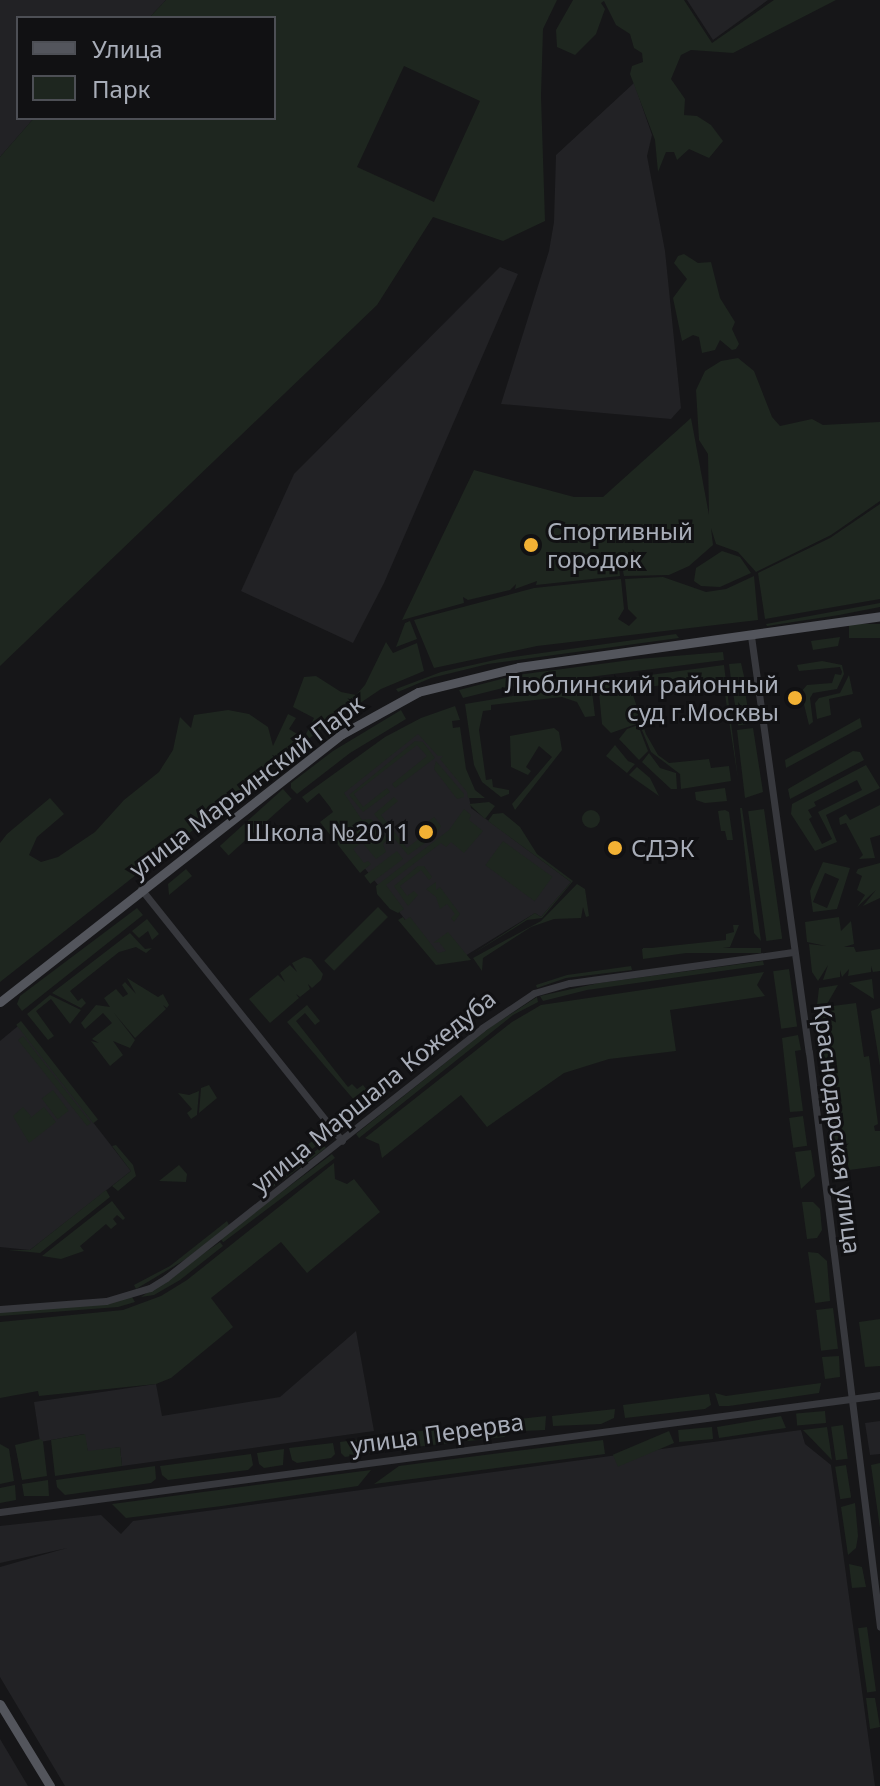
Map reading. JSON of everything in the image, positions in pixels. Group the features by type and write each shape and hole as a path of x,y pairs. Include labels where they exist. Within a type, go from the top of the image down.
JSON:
{"main road":[{"name":"улица Марьинский Парк","path":"0,1002 342,734 390,705 429,687 519,667 880,616"},
{"path":"0,1704 50,1786"}],"street":[{"name":"Краснодарская улица","path":"751,636 809,1052 880,1627"},
{"path":"141,889 342,1141"},
{"name":"улица Маршала Кожедуба","path":"0,1309 106,1301 150,1288 192,1260 482,1028 534,993 570,983 793,952"},
{"name":"улица Перерва","path":"0,1512 880,1395"}],"shaded area":[{"path":"0,0 166,0 151,16 16,16 16,120 32,120 0,157"},
{"path":"687,0 768,0 713,40"},
{"path":"634,83 652,135 647,156 665,251 681,408 671,419 501,404 549,251 554,222 556,155"},
{"path":"500,267 518,274 384,583 353,643 241,591 294,474"},
{"name":"Школа №2011","path":"424,725 459,740 471,808 571,882 541,917 535,913 465,956 433,955 345,843 328,785"},
{"path":"18,1026 131,1171 30,1250 0,1247 0,1041"},
{"path":"356,1331 374,1431 122,1466 120,1447 88,1452 84,1434 40,1442 34,1402 156,1384 162,1416 280,1397"},
{"path":"880,1421 880,1454 870,1455 865,1423"},
{"path":"801,1430 805,1444 831,1465 875,1786 65,1786 0,1677 0,1567 67,1548 0,1563 0,1526 101,1515 121,1534 133,1521"},
{"path":"0,1739 28,1786 0,1786"}],"green space":[{"path":"166,0 557,0 543,29 541,96 545,221 503,241 433,217 377,305 0,666 0,157 32,120 276,120 276,16 151,16","holes":["404,66 480,101 434,202 357,167"]},
{"path":"573,0 684,0 712,43 774,0 836,0 733,53 691,50 681,55 671,79 685,99 684,115 697,116 711,125 723,141 709,158 689,149 677,160 674,152 666,152 658,172 655,140 630,74 632,66 643,62 642,53 634,48 630,34 616,25 604,1 601,3 605,9 596,34 575,55 557,47 556,30"},
{"path":"684,254 698,263 711,262 720,298 735,322 732,329 739,344 736,349 732,350 720,340 715,350 702,353 699,337 693,335 682,341 673,298 687,279 674,263 678,256"},
{"path":"738,358 754,371 772,417 780,426 812,419 823,425 880,422 880,501 831,535 756,572 738,552 716,544 711,528 713,545 689,566 669,575 624,576 622,566 599,552 597,558 619,568 620,576 536,585 537,581 515,589 516,584 510,590 468,600 463,597 464,603 402,620 474,470 574,497 603,497 691,418 709,515 708,454 699,440 696,390 705,371 721,361"},
{"path":"880,504 880,599 765,619 758,573 830,538"},
{"path":"722,551 740,557 751,573 720,587 701,586 694,581 696,568"},
{"path":"754,576 758,620 537,646 434,668 414,620 534,588 621,579 624,609 618,619 629,626 637,618 628,609 625,579 663,577 706,592 726,589"},
{"path":"880,603 880,607 839,615 766,624"},
{"path":"410,621 417,639 396,647 405,623"},
{"path":"849,624 880,624 880,638 849,638"},
{"path":"676,634 679,638 488,664 431,678 398,692 396,689 441,672 499,659"},
{"path":"840,637 838,646 813,650 811,641"},
{"path":"386,642 393,653 417,643 424,671 381,689 320,730 0,982 0,843 7,834 50,798 64,814 37,837 29,855 41,862 58,857 95,832 124,800 159,772 173,750 180,717 191,728 194,715 228,710 249,714 268,727 273,746 288,714 296,718 289,729 304,738 314,718 293,707 304,677 316,676 341,692 356,695 365,685"},
{"path":"723,652 724,660 503,688 463,698 459,690 517,675 638,659"},
{"path":"822,661 842,665 844,674 837,689 813,693 810,698 813,722 809,725 801,692 807,685 832,683 835,674 841,675 842,672 840,667 799,671 797,665"},
{"path":"741,663 746,685 732,687 729,664"},
{"path":"724,665 738,779 724,688 712,679 631,689 646,734 658,755 669,763 709,759 711,768 729,766 731,781 681,789 680,774 651,752 639,723 611,733 602,724 598,682"},
{"path":"849,675 853,694 829,699 831,715 817,719 815,703 819,698 840,693"},
{"path":"591,683 595,716 585,717 577,702 562,697 491,705 491,710 483,711 479,730 486,780 492,779 493,787 509,790 509,794 501,797 482,782 474,765 465,704"},
{"path":"745,691 750,724 738,725 733,693"},
{"path":"455,706 460,720 452,721 453,728 460,727 466,769 475,790 485,798 468,798 467,792 440,759 443,756 438,756 418,734 344,793 362,820 371,819 388,839 383,844 386,852 376,859 362,842 353,849 364,863 368,861 371,864 360,873 320,822 333,812 330,807 319,793 307,803 302,797 385,737 421,718"},
{"path":"401,710 406,719 350,753 297,794 291,788 291,783 333,751"},
{"path":"860,718 862,727 786,768 785,760"},
{"path":"638,725 648,751 639,760 619,739 627,729"},
{"path":"554,728 559,732 562,750 515,810 512,804 552,757 539,746 526,767 531,771 528,775 511,767 510,736"},
{"path":"753,728 763,792 745,798 737,730"},
{"path":"415,741 423,742 435,758 395,788 392,784 427,756 417,745 354,794 363,807 387,788 390,792 363,812 349,795"},
{"path":"615,745 628,761 635,764 627,773 606,756"},
{"path":"853,751 860,752 864,760 790,799 788,789"},
{"path":"649,753 660,768 676,773 677,789 671,789 642,762"},
{"path":"436,761 464,797 457,799 434,769"},
{"path":"866,765 880,788 826,815 837,842 815,851 791,814 792,804","holes":["857,780 862,790 818,812 832,839 822,844 809,819 812,817 808,810 816,806 814,802"]},
{"path":"637,767 650,778 659,796 629,775"},
{"path":"725,788 727,801 705,803 696,800 695,792"},
{"path":"283,789 292,799 229,856 220,846"},
{"path":"394,797 398,801 381,815 407,848 434,827 429,821 434,817 441,826 435,836 408,855 374,814"},
{"path":"489,802 495,806 485,819 469,804"},
{"path":"880,805 880,835 870,838 875,858 859,859 863,855 846,823 840,825 839,818 846,814 850,820"},
{"path":"742,808 761,941 754,933"},
{"path":"464,809 471,815 469,820 483,831 464,853 451,842 446,847 441,843 386,885 404,909 398,913 390,909 377,894 376,886 449,830"},
{"path":"764,809 782,939 766,941 748,811"},
{"path":"587,810 595,810 600,819 598,826 587,828 582,823 582,815"},
{"path":"718,811 729,812 733,840 727,840 725,831 721,831"},
{"path":"503,813 520,827 537,854 573,881 542,918 527,920 471,955 535,913 541,917 571,882 488,821 493,814"},
{"path":"503,841 552,877 535,901 485,865"},
{"path":"397,851 403,859 370,884 364,876"},
{"path":"823,862 850,868 837,909 813,912 810,891","holes":["825,873 839,879 827,908 813,902"]},
{"path":"880,863 880,898 863,906 876,890 857,907 865,895 857,890 862,876 856,873 858,869"},
{"path":"418,866 424,866 432,877 429,880 421,870 400,886 407,896 414,891 418,895 408,906 394,886"},
{"path":"186,869 192,876 169,895 168,884"},
{"path":"436,882 436,890 440,887 460,914 454,922 451,918 455,914 447,904 440,909 436,897 426,889"},
{"path":"577,884 585,889 589,916 586,917 583,907 581,918 554,919 531,927 483,958 482,971 473,958 541,921"},
{"path":"378,907 388,917 334,971 324,961"},
{"path":"137,908 143,915 22,1011 17,1004 20,996"},
{"path":"403,917 405,920 410,917 438,953 446,951 439,942 433,943 448,932 471,960 436,965 398,920"},
{"path":"839,917 841,931 851,921 854,944 844,947 854,947 856,952 880,949 880,971 873,972 871,966 871,972 848,976 849,969 842,977 840,970 840,977 823,980 828,965 818,981 812,972 809,944 826,946 807,942 805,922"},
{"path":"147,919 159,934 152,940 148,931 139,938 132,931"},
{"path":"733,925 739,925 730,947 643,959 642,949 726,940 726,934 734,932"},
{"path":"130,933 145,949 152,948 146,953 136,947 119,952 70,991 78,1001 82,998 86,1003 81,1008 52,993"},
{"path":"643,948 761,948 761,953 643,953"},
{"path":"304,957 311,959 323,974 321,980 312,988 308,984 310,989 300,997 296,994 299,998 270,1023 249,999 278,975 285,982 280,973 290,965 297,972 292,963"},
{"path":"763,961 764,965 587,990 543,1001 540,996 599,983"},
{"path":"631,966 632,970 566,978 537,988 536,985 567,975"},
{"path":"789,969 797,1026 781,1029 773,971"},
{"path":"764,972 757,985 765,996 670,1010 676,1051 609,1059 564,1073 487,1127 461,1095 382,1158 379,1144 365,1138 512,1022 541,1005"},
{"path":"127,978 158,997 163,994 169,1005 167,1008 163,1005 166,1009 135,1038 114,1013 135,1040 130,1048 113,1041 123,1055 110,1066 91,1041 99,1043 92,1039 112,1023 103,1013 85,1029 81,1023 96,1005 110,1007 104,998 116,989 123,997 128,994 122,985 125,982 136,994"},
{"path":"872,979 874,999 849,983"},
{"path":"838,985 827,1004 817,1005 819,988"},
{"path":"50,995 81,1010 70,1024 51,999 36,1011 54,1036 48,1040 27,1014"},
{"path":"537,997 538,1002 513,1015 359,1138 356,1134 489,1028"},
{"path":"856,1003 864,1057 869,1056 878,1124 874,1126 875,1131 880,1131 880,1166 849,1170 844,1143 835,1144 817,1008"},
{"path":"307,1005 320,1021 315,1025 305,1013 296,1021 348,1087 352,1084 357,1089 363,1085 367,1090 361,1108 287,1022"},
{"path":"880,1008 880,1066 871,1011"},
{"path":"21,1021 98,1120 93,1123 16,1025"},
{"path":"798,1035 801,1050 795,1051 803,1111 790,1112 782,1038"},
{"path":"23,1036 91,1123 87,1126 18,1040"},
{"path":"209,1085 217,1098 199,1113 201,1088"},
{"path":"53,1090 69,1111 57,1119 42,1098"},
{"path":"199,1091 197,1115 191,1119 187,1113 192,1109 178,1093 189,1095"},
{"path":"23,1107 31,1116 29,1119 44,1107 56,1122 29,1143 13,1116"},
{"path":"803,1116 807,1146 793,1148 789,1118"},
{"path":"313,1128 323,1141 300,1158 298,1141 304,1147 314,1140 308,1132"},
{"path":"116,1145 133,1165 136,1176 118,1191 112,1186 131,1171 112,1146"},
{"path":"323,1145 326,1148 264,1192"},
{"path":"811,1150 815,1176 801,1189 795,1152"},
{"path":"332,1154 335,1158 223,1242 220,1238"},
{"path":"334,1163 335,1179 347,1184 354,1179 380,1212 307,1273 281,1242 211,1298 233,1327 171,1378 156,1384 39,1396 38,1391 0,1398 0,1322 123,1310 161,1296 187,1280"},
{"path":"179,1165 187,1174 186,1182 159,1181"},
{"path":"106,1190 110,1197 40,1253 8,1250 30,1250"},
{"path":"112,1201 125,1218 123,1220 117,1215 113,1219 117,1224 111,1229 106,1224 80,1246 84,1251 61,1259 42,1256"},
{"path":"802,1202 813,1202 820,1209 822,1230 817,1238 807,1239"},
{"path":"227,1221 229,1225 186,1259 136,1289 134,1285 170,1266"},
{"path":"220,1242 223,1246 180,1280 154,1295 141,1297"},
{"path":"808,1252 818,1253 827,1261 830,1301 815,1303"},
{"path":"132,1297 135,1302 118,1307 0,1316 0,1311"},
{"path":"833,1308 838,1349 821,1351 816,1310"},
{"path":"880,1319 880,1366 865,1367 859,1322"},
{"path":"839,1356 840,1377 825,1379 822,1357"},
{"path":"821,1383 819,1393 729,1406 719,1406 715,1393 726,1396"},
{"path":"709,1394 711,1405 705,1409 625,1418 623,1405"},
{"path":"615,1409 614,1418 601,1424 553,1426 552,1416"},
{"path":"825,1411 826,1423 797,1425 796,1414"},
{"path":"546,1416 545,1430 521,1431 519,1419"},
{"path":"781,1416 786,1428 719,1438 717,1427"},
{"path":"507,1420 509,1433 504,1437 388,1450 383,1447 382,1436"},
{"path":"843,1425 848,1459 836,1460 831,1427"},
{"path":"712,1427 713,1439 679,1442 678,1430"},
{"path":"827,1427 832,1460 803,1430"},
{"path":"669,1431 674,1443 618,1467 613,1455"},
{"path":"85,1434 88,1451 120,1447 122,1466 55,1476 51,1440"},
{"path":"376,1437 375,1452 345,1457 341,1453 340,1442"},
{"path":"40,1439 43,1441 47,1476 22,1480 15,1445"},
{"path":"603,1440 605,1454 374,1484 399,1466"},
{"path":"333,1443 335,1454 331,1458 297,1463 292,1460 289,1448"},
{"path":"0,1444 9,1449 14,1481 0,1484"},
{"path":"284,1449 283,1465 264,1468 259,1464 257,1453"},
{"path":"251,1454 253,1465 248,1470 168,1480 162,1475 160,1466"},
{"path":"880,1463 880,1528 871,1465"},
{"path":"846,1465 851,1498 840,1499 835,1467"},
{"path":"155,1466 156,1479 151,1483 65,1495 57,1487 56,1480"},
{"path":"371,1470 358,1486 222,1506 126,1518 112,1504"},
{"path":"48,1480 49,1496 24,1496 22,1484"},
{"path":"15,1485 16,1500 0,1503 0,1488"},
{"path":"855,1503 858,1536 856,1548 848,1555 841,1507"},
{"path":"849,1564 862,1567 866,1587 852,1588"},
{"path":"867,1627 876,1691 867,1693 858,1628"},
{"path":"866,1698 875,1698 880,1727 870,1729"}],"place":[{"name":"Спортивный городок","path":"531,545"},
{"name":"Люблинский районный суд г.Москвы","path":"795,698"},
{"name":"Школа №2011","path":"426,832"},
{"name":"СДЭК","path":"615,848"}]}
